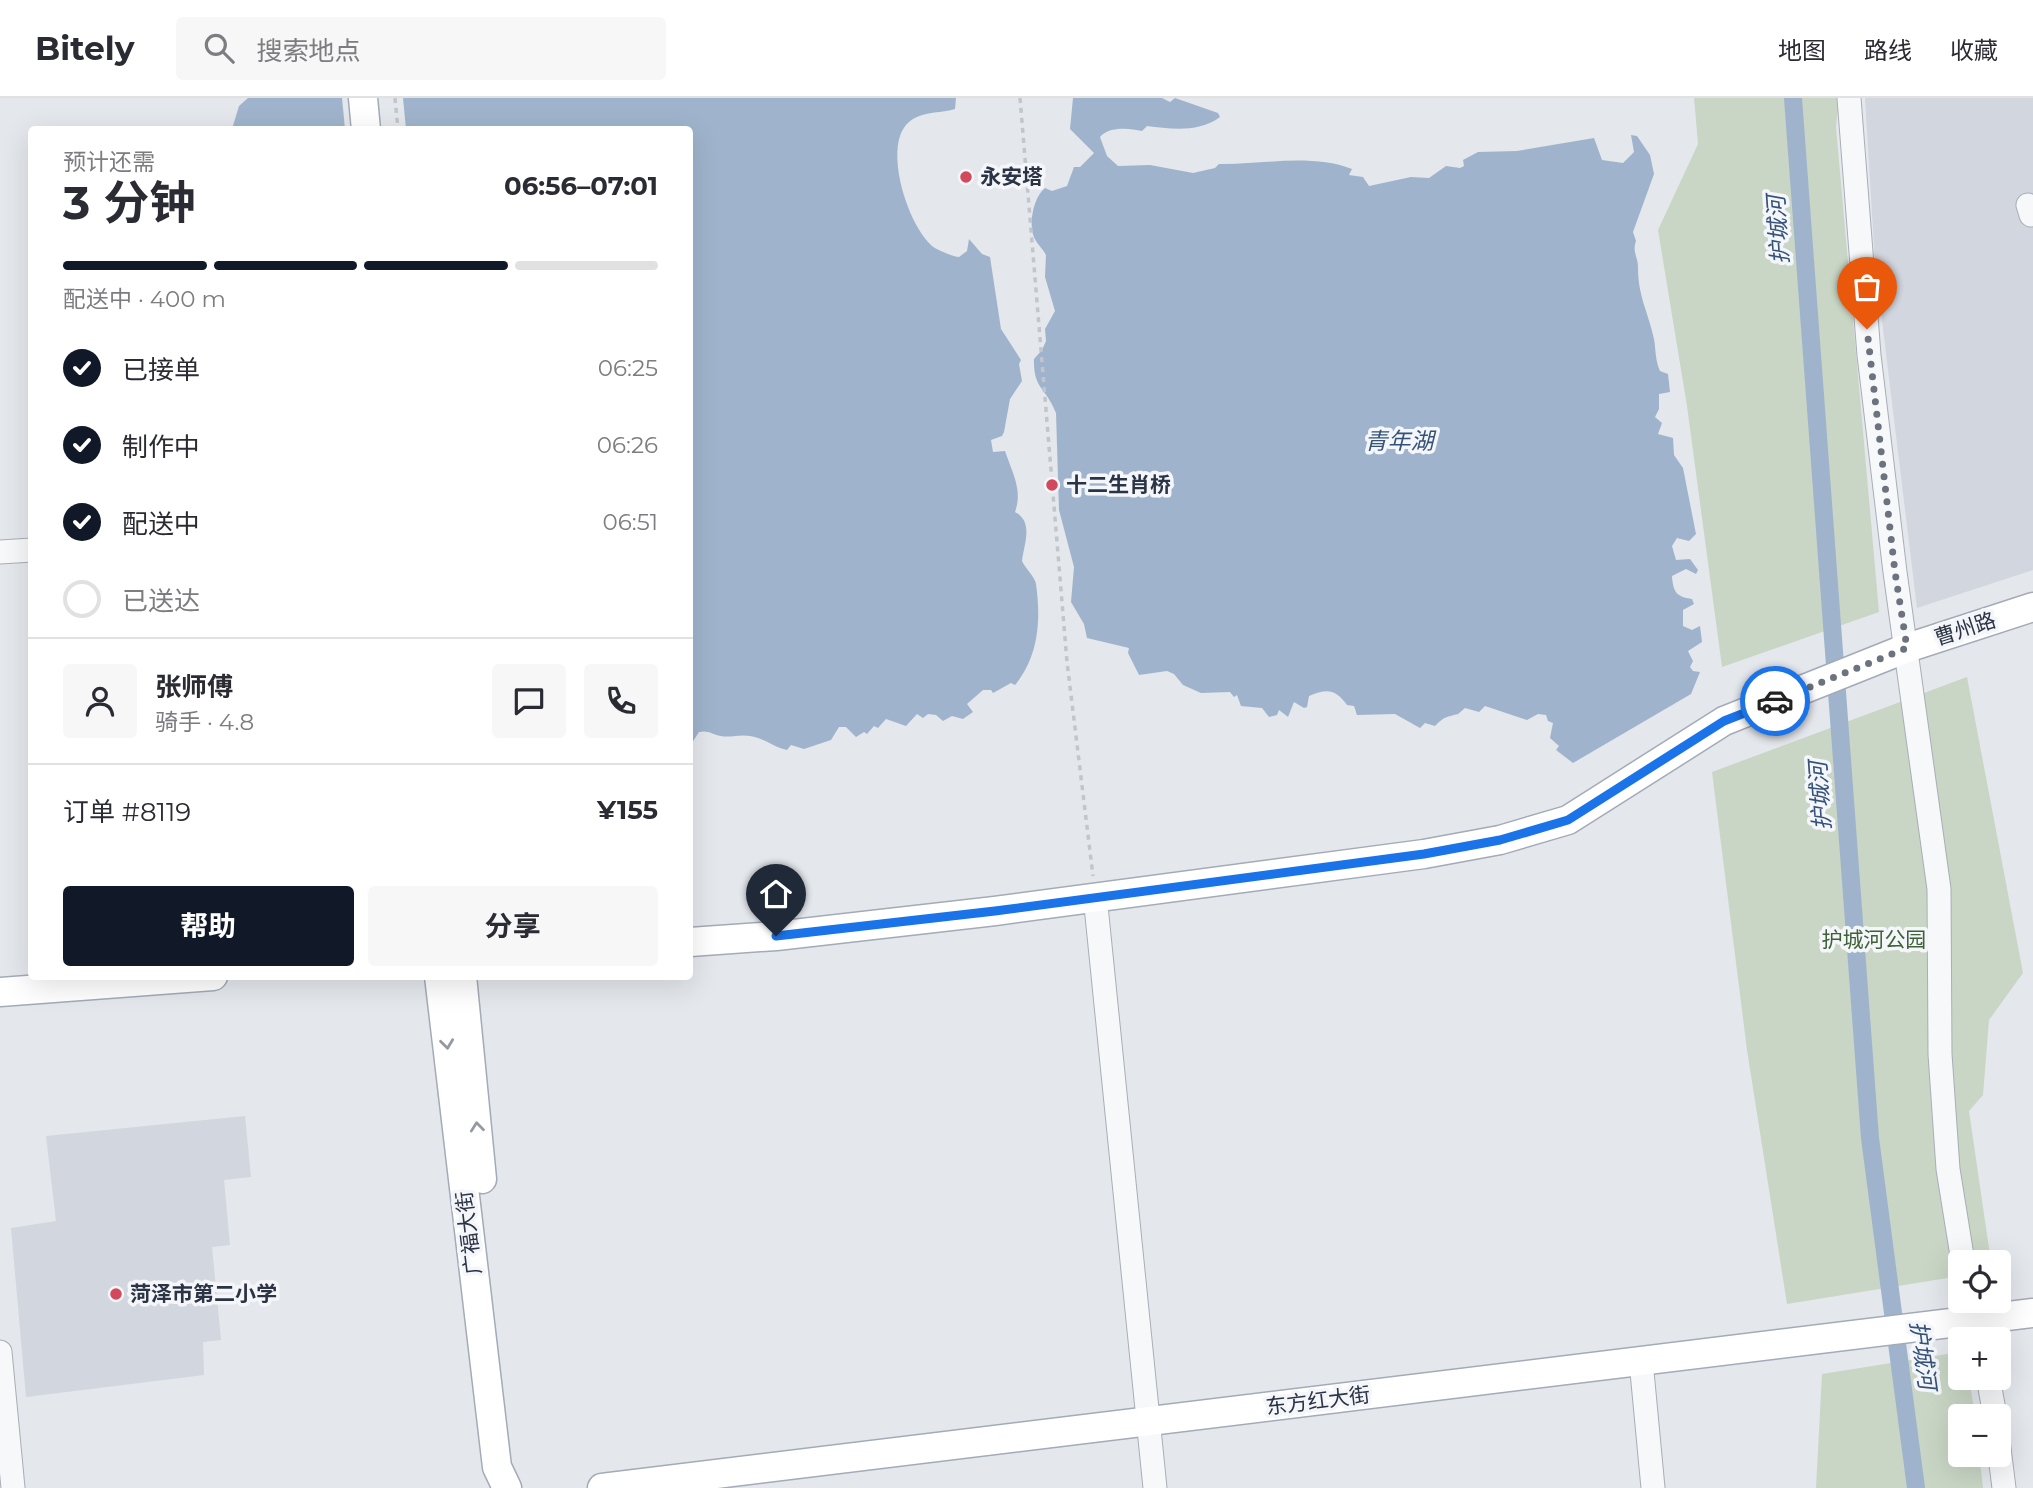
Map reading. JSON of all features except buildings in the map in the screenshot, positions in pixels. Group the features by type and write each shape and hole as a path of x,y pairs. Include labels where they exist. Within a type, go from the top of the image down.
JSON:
{"main road":[{"path":"363,98 366,126"},
{"path":"377,98 380,126"},
{"name":"曹州路","path":"693,942 776,936 1095,896 1424,854 1500,840 1568,820 1724,721 1901,651 2033,607"},
{"path":"0,992 160,980"},
{"name":"广福大街","path":"439,980 497,1467 510,1488"},
{"name":"广福大街","path":"463,980 510,1488"},
{"name":"东方红大街","path":"602,1488 2033,1313"}],"street":[{"path":"1849,98 1870,355 1901,651 1939,889 1940,1054 1948,1170 1961,1250"},
{"path":"0,552 28,550"},
{"path":"1095,896 1156,1488"},
{"path":"0,1352 13,1488"},
{"path":"1641,1361 1653,1488"},
{"path":"2001,1467 2004,1488"}],"path":[{"path":"395,98 398,126"},
{"path":"1020,98 1067,662 1095,896"}],"shaded area":[{"path":"1865,98 2033,98 2033,570 1917,608 1875,263"},
{"name":"菏泽市第二小学","path":"245,1116 251,1177 224,1180 230,1245 212,1247 221,1340 203,1342 204,1375 26,1397 11,1228 56,1221 46,1136"}],"green space":[{"path":"1694,98 1839,98 1836,127 1879,612 1722,667 1687,406 1658,230 1698,144"},
{"name":"护城河公园","path":"1967,677 2023,973 1989,1020 1983,1095 1969,1111 1989,1250 1948,1250 1948,1278 1787,1304 1747,1050 1712,772"},
{"path":"1948,1354 1948,1390 1971,1390 1973,1404 1948,1404 1948,1467 1981,1467 1983,1488 1816,1488 1822,1374"}],"water":[{"path":"248,98 342,98 345,126 233,126 239,106"},
{"path":"403,98 956,98 955,109 923,115 906,125 897,152 898,169 907,205 922,235 931,245 959,257 967,251 969,239 982,254 990,257 1001,329 1021,360 1019,364 1022,381 1010,399 1004,432 1002,436 991,440 993,452 1005,451 1016,481 1018,496 1015,512 1021,516 1026,527 1022,561 1035,581 1038,597 1034,650 1015,685 1011,683 993,693 991,690 983,690 967,704 973,712 963,719 952,716 943,721 936,715 928,714 923,718 917,714 906,726 886,719 878,728 874,726 867,734 864,732 856,737 846,727 839,727 831,740 804,749 791,745 787,750 755,737 705,732 699,732 693,741 693,126 406,126"},
{"name":"青年湖","path":"1073,98 1162,98 1170,102 1175,98 1218,113 1220,117 1212,122 1194,128 1147,126 1142,131 1114,129 1104,133 1100,137 1107,156 1118,166 1150,165 1193,173 1215,168 1219,164 1319,162 1352,169 1349,175 1363,177 1369,186 1411,177 1429,178 1446,166 1464,166 1463,160 1478,152 1517,151 1594,138 1602,160 1623,163 1634,152 1631,135 1637,136 1650,155 1654,174 1633,232 1635,251 1641,296 1654,339 1657,363 1660,371 1668,374 1670,392 1659,394 1659,409 1655,417 1662,423 1658,434 1673,438 1674,455 1683,468 1696,534 1689,541 1677,538 1672,546 1676,560 1690,559 1698,570 1696,574 1686,569 1672,576 1676,592 1682,597 1692,599 1694,604 1683,610 1683,626 1692,630 1700,626 1702,642 1688,651 1693,661 1690,667 1693,671 1700,672 1691,694 1573,763 1556,750 1559,746 1550,738 1553,723 1548,721 1546,715 1538,714 1527,720 1485,706 1479,712 1465,708 1435,726 1425,723 1420,728 1395,714 1357,715 1354,706 1347,705 1338,695 1325,691 1309,696 1307,707 1294,702 1288,717 1279,710 1277,715 1269,717 1262,708 1241,706 1237,695 1234,697 1230,692 1201,693 1183,685 1174,674 1167,671 1139,675 1128,653 1129,648 1087,638 1084,624 1071,602 1074,567 1059,510 1056,413 1038,382 1034,369 1034,359 1046,341 1045,329 1055,311 1045,277 1046,255 1033,235 1035,205 1045,188 1052,191 1067,186 1074,167 1080,167 1094,153 1070,129"}],"waterway":[{"name":"护城河","path":"1793,98 1870,1138 1916,1488"}],"way so far":[{"path":"1775,701 1907,648 1895,572 1867,329"}],"place":[{"name":"永安塔","path":"966,177"},
{"name":"十二生肖桥","path":"1052,485"},
{"name":"菏泽市第二小学","path":"116,1294"}],"route":[{"path":"776,936 995,911 1424,854 1500,840 1568,820 1724,721 1775,701"}]}
